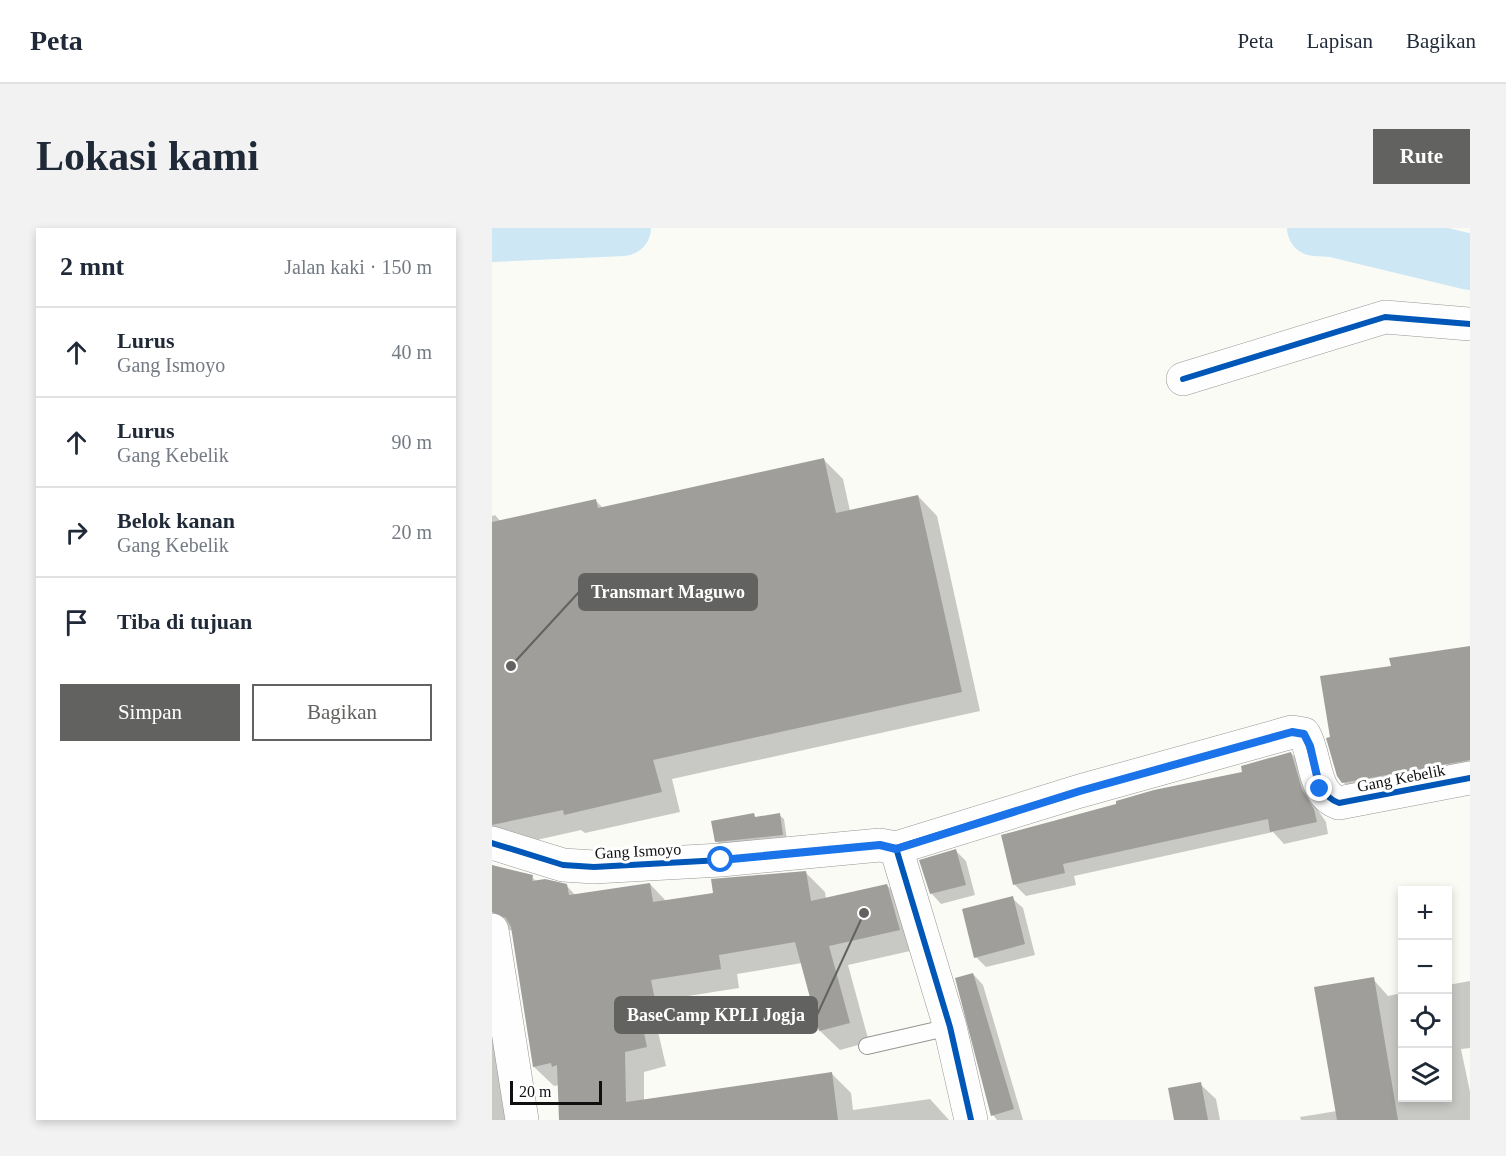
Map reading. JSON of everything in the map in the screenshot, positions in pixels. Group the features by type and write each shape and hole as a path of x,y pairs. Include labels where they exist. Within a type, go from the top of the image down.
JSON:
{"street":[{"path":"1183,379 1386,317 1470,324"},
{"name":"Gang Kebelik","path":"896,849 1080,791 1292,732 1304,734 1310,746 1320,789 1328,799 1339,803 1470,778"},
{"name":"Gang Ismoyo","path":"492,843 563,865 594,867 721,860 880,845 896,849"},
{"path":"896,849 950,1027 971,1120"},
{"path":"492,930 522,1120"}],"lane":[{"path":"867,1046 950,1027"}],"building":[{"path":"824,458 836,513 918,495 962,692 653,760 662,792 564,815 563,810 492,825 492,522 596,499 598,508"},
{"path":"1470,646 1470,760 1342,783 1337,776 1326,738 1330,737 1320,676 1391,666 1389,658"},
{"path":"1291,752 1302,789 1314,809 1317,822 1270,832 1268,819 1063,864 1065,873 1013,885 1001,835 1116,804 1116,801 1154,790 1242,772 1241,766"},
{"path":"754,813 755,817 780,813 783,835 715,842 711,821"},
{"path":"956,849 966,885 930,894 919,860"},
{"path":"492,865 533,875 532,881 545,879 567,884 569,895 650,883 653,902 713,893 711,879 806,871 811,901 887,884 900,930 829,946 850,1023 819,1031 795,942 719,955 721,969 651,980 655,1000 638,1004 647,1047 625,1052 626,1102 832,1072 838,1120 559,1120 557,1065 552,1067 551,1063 533,1067 511,927 506,918 492,912"},
{"path":"1013,896 1025,944 974,958 962,909"},
{"path":"973,973 1014,1109 991,1116 955,978"},
{"path":"1374,977 1398,1120 1337,1120 1314,987"},
{"path":"1201,1082 1208,1120 1174,1120 1168,1088"}],"waterway":[{"path":"492,234 623,228"},
{"path":"1315,228 1333,229 1470,262"}],"cycle path":[{"path":"1183,379 1385,317 1470,324"},
{"path":"896,848 1080,791 1292,732 1304,734 1319,783 1324,792 1339,803 1470,778"},
{"path":"492,843 563,865 594,867 721,860 880,845 896,848"},
{"path":"896,848 950,1027 971,1120"}],"place":[{"name":"Transmart Maguwo","path":"511,666"},
{"name":"BaseCamp KPLI Jogja","path":"864,913"}],"route":[{"path":"721,860 880,845 896,849 1080,791 1292,732 1304,734 1310,746 1320,789"}]}
